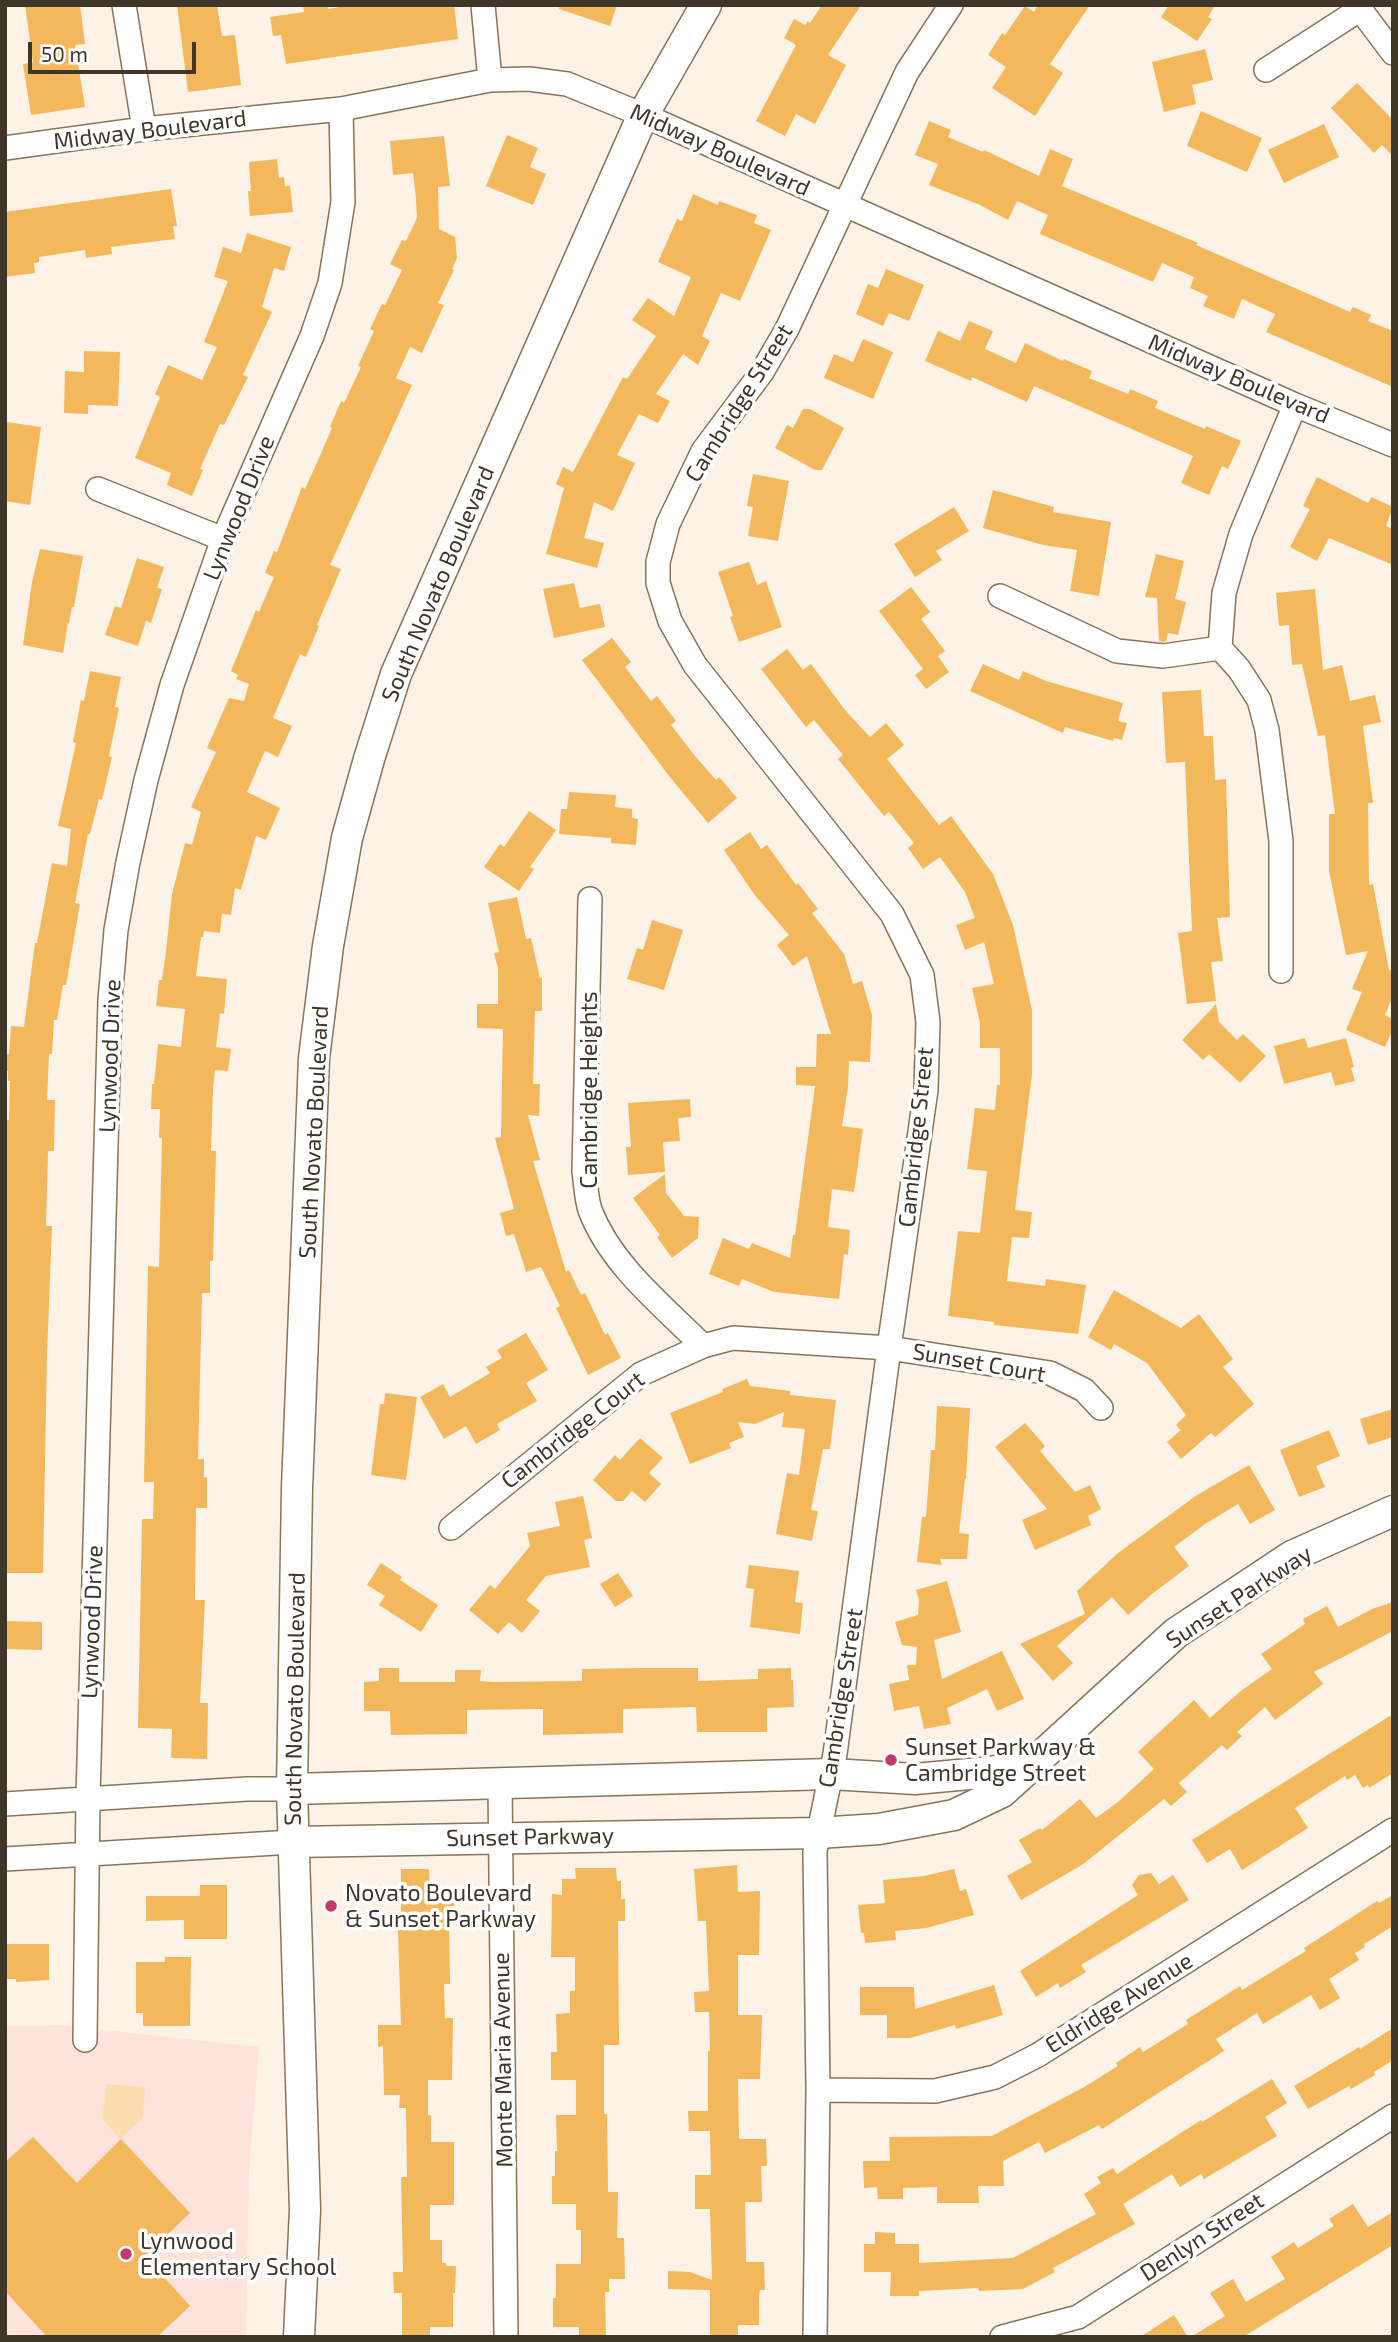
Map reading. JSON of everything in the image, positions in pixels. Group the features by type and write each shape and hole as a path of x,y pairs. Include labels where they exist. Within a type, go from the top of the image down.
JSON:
{"main road":[{"name":"South Novato Boulevard","path":"299,2337 305,2210 292,1789 298,1488 314,1058 328,946 347,838 396,674 643,115 706,5"},
{"name":"Sunset Parkway","path":"293,1842 818,1833 879,1829 954,1815 1002,1792 1176,1633 1292,1556 1393,1511"},
{"name":"Sunset Parkway","path":"292,1789 831,1774 915,1779 990,1772 1037,1761"}],"street":[{"path":"124,5 144,129"},
{"path":"484,5 490,80"},
{"name":"Cambridge Street","path":"815,2337 818,2090 815,1851 831,1774 926,1090 928,1022 922,975 892,914 695,665 670,621 658,583 658,562 668,524 703,451 762,372 787,329 907,72 951,5"},
{"path":"1266,70 1358,8 1393,53"},
{"name":"Midway Boulevard","path":"5,148 144,129 341,109 490,80 529,79 567,84 643,115 1295,405 1393,445"},
{"name":"Lynwood Drive","path":"85,2040 88,1797 110,1000 116,930 143,794 169,697 223,539 312,336 330,283 343,202 341,109"},
{"path":"1281,971 1281,841 1267,730 1259,700 1239,669 1220,648 1224,593 1241,534 1295,405"},
{"path":"98,489 223,539"},
{"path":"1000,596 1117,651 1163,656 1220,648"},
{"name":"Cambridge Heights","path":"590,899 584,1172 590,1208 608,1245 631,1274 703,1346"},
{"path":"703,1346 733,1338 889,1348"},
{"name":"Cambridge Court","path":"451,1528 641,1374 703,1346"},
{"name":"Sunset Court","path":"889,1348 1050,1373 1084,1390 1101,1408"},
{"name":"Monte Maria Avenue","path":"500,1784 506,2337"},
{"name":"Sunset Parkway","path":"5,1804 247,1788 292,1789"},
{"name":"Eldridge Avenue","path":"818,2090 935,2091 995,2077 1038,2055 1393,1830"},
{"name":"Sunset Parkway","path":"5,1859 293,1842"},
{"name":"Denlyn Street","path":"1002,2337 1078,2316 1393,2116"}],"shaded area":[{"name":"Lynwood Elementary School","path":"60,2025 259,2047 249,2171 246,2337 5,2337 5,2026"},
{"path":"107,2084 145,2087 143,2118 120,2139 102,2119"}],"building":[{"path":"25,5 80,5 85,44 75,45 85,107 31,115 23,64 33,62"},
{"path":"177,5 217,5 222,36 235,35 241,85 188,92"},
{"path":"303,5 328,5 328,9 352,5 454,5 458,39 286,64 281,35 273,36 270,17 304,12"},
{"path":"560,5 617,5 610,26 559,9"},
{"path":"822,5 861,5 828,55 846,65 815,124 796,114 785,136 756,121 796,45 784,38 794,19 805,25 808,21 810,23"},
{"path":"1038,5 1090,5 1050,64 1063,73 1035,116 992,88 1006,67 988,55 1025,6 1034,12"},
{"path":"1169,5 1215,5 1208,17 1212,19 1197,41 1161,17"},
{"path":"1205,49 1213,80 1192,85 1196,104 1164,112 1152,62"},
{"path":"1357,83 1393,120 1393,156 1382,145 1374,153 1331,108"},
{"path":"1201,111 1262,138 1247,172 1187,146"},
{"path":"929,121 951,130 948,137 983,152 984,150 1039,176 1050,149 1073,159 1062,186 1198,243 1196,245 1350,312 1353,307 1371,315 1368,321 1393,331 1393,387 1266,332 1275,314 1242,299 1234,319 1203,306 1208,296 1190,288 1194,277 1162,263 1153,282 1040,234 1048,215 1017,201 1008,220 980,205 929,185 938,164 915,155"},
{"path":"1324,124 1339,157 1284,183 1268,150"},
{"path":"507,135 538,148 530,167 546,174 533,205 486,186"},
{"path":"444,136 450,186 438,187 439,229 455,237 457,258 438,303 444,305 422,353 410,347 396,378 412,385 330,565 341,569 317,625 319,626 306,657 300,654 273,718 292,726 278,757 265,751 247,792 280,808 266,840 256,836 241,890 235,888 231,915 222,914 220,933 204,931 201,937 196,976 227,979 224,1014 220,1013 216,1047 231,1049 228,1071 215,1070 211,1151 216,1151 213,1261 210,1261 210,1293 202,1293 198,1459 204,1459 207,1508 196,1508 195,1600 205,1600 200,1703 208,1703 207,1759 171,1758 172,1729 138,1728 142,1519 153,1519 154,1482 144,1482 148,1266 159,1267 162,1138 159,1138 160,1109 151,1109 152,1084 158,1044 181,1047 185,1009 156,1006 159,980 162,980 172,894 185,843 192,845 201,812 191,807 216,752 207,748 229,698 244,701 249,684 236,679 238,675 231,671 256,610 259,612 274,577 265,573 274,551 277,552 302,487 305,489 315,467 341,401 344,403 361,367 358,366 374,331 370,329 402,270 390,264 402,240 406,241 417,218 416,199 413,173 393,175 390,141"},
{"path":"277,159 279,178 284,177 285,186 290,186 293,212 250,216 249,162"},
{"path":"171,189 177,226 173,226 175,239 111,247 112,254 86,258 85,250 39,257 39,262 34,263 35,273 5,277 5,212"},
{"path":"693,194 718,205 719,201 757,215 754,223 771,230 740,301 721,293 702,336 710,341 698,365 683,354 656,394 670,401 658,423 639,414 617,455 635,463 613,511 594,502 584,538 604,543 597,568 546,554 564,488 556,484 563,467 573,472 623,377 627,379 656,336 632,320 648,298 674,316 691,277 658,262 677,219 682,221"},
{"path":"247,233 291,247 284,271 274,268 262,307 272,312 243,375 248,377 224,425 220,424 200,469 203,470 192,496 167,485 171,473 135,458 160,397 155,394 168,365 202,380 217,347 204,342 228,281 214,277 223,247 241,253"},
{"path":"886,269 924,285 909,321 889,313 883,326 856,314 868,284 878,288"},
{"path":"969,321 993,331 985,349 1016,363 1025,343 1092,371 1089,378 1128,394 1130,389 1158,401 1155,408 1241,441 1228,469 1222,466 1209,495 1181,483 1193,456 1034,386 1027,402 972,377 971,381 925,361 938,331 960,341"},
{"path":"863,339 893,352 873,399 824,378 834,354 853,362"},
{"path":"84,351 120,352 118,406 88,405 88,414 64,413 65,371 84,372"},
{"path":"803,409 810,409 844,428 822,470 815,470 775,448 787,425 793,428"},
{"path":"7,422 41,427 30,505 5,501"},
{"path":"753,474 789,481 778,541 748,536 753,507 747,506"},
{"path":"1317,477 1368,503 1371,497 1393,507 1386,526 1393,529 1393,565 1329,538 1317,561 1290,547 1310,509 1303,506"},
{"path":"993,490 1054,507 1053,512 1111,522 1099,596 1070,591 1077,550 1043,545 983,528"},
{"path":"954,507 969,531 936,551 942,560 915,577 894,544"},
{"path":"40,549 83,556 63,653 23,645 32,582"},
{"path":"1156,554 1184,561 1175,599 1186,602 1178,635 1168,633 1166,641 1163,642 1159,641 1157,598 1145,597"},
{"path":"137,558 164,567 157,588 162,589 151,623 146,621 138,646 105,635 115,606 121,608"},
{"path":"749,562 757,585 766,581 782,627 739,642 718,572"},
{"path":"574,583 580,608 600,604 605,627 554,638 543,589"},
{"path":"911,587 930,612 921,619 945,651 938,656 949,672 926,689 915,675 923,669 879,611"},
{"path":"1315,589 1323,670 1342,665 1350,701 1375,695 1381,722 1363,726 1373,803 1368,803 1369,885 1373,884 1389,970 1393,971 1393,996 1385,1015 1393,1019 1393,1029 1385,1047 1346,1030 1362,992 1352,989 1368,951 1346,955 1329,871 1329,814 1335,814 1325,735 1318,736 1302,664 1292,665 1289,625 1279,626 1276,593"},
{"path":"612,638 631,662 625,667 651,701 657,696 676,721 671,725 695,756 716,780 719,777 737,798 708,823 669,776 582,660"},
{"path":"787,649 803,670 811,664 845,710 870,737 886,723 904,745 887,759 939,825 951,816 993,874 1013,925 1032,1010 1032,1074 1015,1210 1032,1212 1029,1238 1012,1237 1007,1281 1045,1286 1046,1279 1086,1285 1078,1334 994,1325 994,1322 948,1316 958,1231 980,1233 987,1171 967,1169 975,1108 995,1110 997,1085 1000,1085 1000,1048 980,1048 980,1023 972,988 994,984 984,942 965,950 956,925 975,918 965,892 940,857 923,869 908,848 914,843 889,812 884,816 838,759 843,755 814,720 806,727 761,669"},
{"path":"983,664 1019,680 1023,671 1046,681 1123,703 1118,721 1127,723 1122,740 1114,738 1113,741 1065,727 1063,733 970,691"},
{"path":"90,671 121,677 115,707 119,708 109,756 112,757 102,800 99,799 88,834 75,903 80,904 66,985 63,985 57,1020 54,1020 52,1054 49,1054 47,1100 55,1100 54,1151 48,1151 46,1226 52,1226 43,1573 5,1573 5,1120 9,1120 10,1081 8,1071 5,1071 5,1054 9,1054 11,1026 24,1027 35,943 52,863 67,866 71,829 58,826 76,743 73,742 81,700 84,701"},
{"path":"1201,690 1204,736 1213,736 1215,780 1226,779 1230,917 1217,918 1223,961 1211,962 1216,1001 1187,1004 1178,933 1192,931 1185,762 1166,763 1162,692"},
{"path":"569,792 616,795 615,807 632,809 632,818 638,819 636,845 611,843 611,838 559,834 561,809 567,809"},
{"path":"529,811 556,830 530,867 534,869 519,891 484,867 500,844 504,847"},
{"path":"750,832 761,849 767,845 796,885 798,883 818,909 812,913 844,954 853,984 862,981 872,1015 870,1062 849,1061 842,1126 863,1129 854,1192 832,1189 828,1227 850,1230 848,1255 844,1254 839,1299 774,1292 742,1279 739,1286 709,1274 723,1238 749,1249 752,1243 790,1258 815,1086 796,1085 796,1067 816,1067 817,1034 831,1034 807,956 793,966 777,945 789,935 754,894 724,850"},
{"path":"517,897 526,939 531,938 542,978 542,1011 535,1011 533,1084 540,1084 539,1116 528,1115 540,1160 533,1161 566,1272 569,1270 581,1295 585,1293 605,1335 608,1333 621,1358 588,1375 556,1308 560,1306 541,1267 526,1272 514,1234 506,1236 500,1213 514,1209 495,1138 501,1137 503,1029 477,1028 477,1004 498,1004 498,968 494,953 499,952 488,903"},
{"path":"652,920 683,930 664,990 627,979 637,948 643,950"},
{"path":"1216,1004 1219,1022 1237,1040 1243,1034 1266,1056 1240,1083 1209,1054 1203,1060 1182,1040"},
{"path":"1305,1038 1308,1048 1346,1038 1355,1081 1335,1086 1331,1072 1284,1084 1274,1046"},
{"path":"690,1099 691,1117 678,1118 680,1141 663,1142 665,1172 628,1175 626,1147 631,1147 628,1103"},
{"path":"665,1174 666,1193 684,1216 699,1217 698,1238 672,1258 657,1237 660,1235 633,1198"},
{"path":"1114,1290 1181,1328 1199,1314 1233,1359 1223,1367 1254,1404 1215,1437 1211,1433 1181,1459 1167,1442 1181,1430 1176,1425 1186,1415 1147,1363 1114,1344 1111,1350 1088,1337"},
{"path":"526,1333 548,1370 526,1383 537,1401 497,1424 500,1430 476,1444 466,1426 444,1439 420,1397 443,1384 450,1397 490,1373 486,1367 502,1358 497,1350"},
{"path":"747,1379 750,1386 790,1391 790,1395 836,1400 830,1449 823,1449 811,1510 818,1511 812,1541 776,1534 787,1473 799,1475 805,1429 782,1427 784,1412 755,1424 738,1422 744,1437 729,1443 731,1448 690,1464 670,1413 723,1392 722,1389"},
{"path":"385,1393 417,1397 406,1480 371,1475 380,1404 384,1404"},
{"path":"937,1406 970,1408 966,1479 959,1533 969,1534 967,1559 940,1559 942,1565 917,1562 922,1517 926,1517 931,1450 935,1450"},
{"path":"1393,1409 1393,1437 1368,1445 1360,1419"},
{"path":"1025,1423 1045,1446 1040,1451 1075,1492 1090,1485 1101,1509 1088,1516 1091,1525 1035,1550 1022,1520 1047,1509 995,1447"},
{"path":"1329,1430 1340,1456 1316,1466 1325,1487 1299,1497 1280,1450"},
{"path":"640,1438 663,1458 649,1473 661,1484 645,1502 632,1491 623,1501 616,1501 593,1480 615,1455 620,1460"},
{"path":"1249,1465 1275,1510 1250,1524 1238,1504 1174,1547 1189,1566 1128,1615 1112,1597 1057,1646 1073,1663 1053,1681 1020,1644 1085,1614 1077,1591 1118,1553 1197,1495"},
{"path":"583,1496 592,1538 584,1540 590,1567 546,1576 526,1600 540,1611 522,1633 509,1622 498,1634 469,1610 490,1585 495,1589 530,1546 527,1533 560,1526 555,1502"},
{"path":"381,1563 402,1577 400,1580 438,1605 421,1632 379,1605 385,1596 367,1585"},
{"path":"749,1565 799,1571 795,1602 803,1603 800,1634 750,1627 754,1589 746,1588"},
{"path":"618,1573 633,1596 615,1607 600,1584"},
{"path":"947,1581 961,1632 934,1640 942,1679 1002,1651 1024,1699 997,1711 987,1689 947,1708 951,1724 924,1729 919,1706 894,1711 889,1684 909,1680 907,1665 916,1665 917,1647 902,1645 895,1622 918,1615 919,1600 916,1590"},
{"path":"1393,1602 1393,1631 1314,1672 1323,1684 1275,1720 1265,1707 1237,1732 1242,1736 1227,1750 1222,1745 1179,1783 1187,1792 1171,1806 1164,1799 1082,1865 1021,1900 1007,1876 1032,1862 1019,1840 1040,1828 1042,1830 1080,1799 1096,1818 1118,1802 1154,1769 1138,1752 1194,1700 1210,1718 1242,1690 1272,1669 1261,1654 1305,1624 1303,1619 1327,1606 1338,1627 1372,1609"},
{"path":"5,1621 42,1622 42,1650 5,1649"},
{"path":"379,1668 399,1668 399,1682 455,1682 455,1670 481,1670 480,1681 493,1682 582,1681 582,1669 639,1668 698,1668 698,1681 758,1679 758,1669 791,1668 794,1707 767,1708 767,1732 697,1732 696,1707 623,1709 623,1733 543,1735 543,1709 467,1710 467,1734 391,1735 390,1711 364,1711 364,1682 379,1681"},
{"path":"1393,1714 1393,1773 1369,1788 1368,1785 1363,1788 1355,1775 1347,1780 1345,1776 1295,1808 1308,1828 1242,1870 1230,1849 1207,1863 1192,1840"},
{"path":"737,1865 738,1892 760,1891 759,1955 738,1955 738,2015 762,2015 760,2079 738,2079 739,2139 766,2139 767,2166 761,2166 762,2202 745,2202 746,2262 764,2262 765,2290 760,2290 759,2295 759,2325 738,2325 738,2337 710,2337 710,2290 668,2289 668,2271 690,2272 712,2280 710,2209 695,2209 695,2175 711,2175 710,2131 689,2131 688,2111 708,2111 710,2051 709,2012 695,2012 694,1992 709,1991 706,1921 698,1921 694,1869"},
{"path":"575,1868 616,1868 617,1881 621,1881 621,1899 625,1899 625,1921 618,1921 619,2045 604,2045 604,2114 607,2114 608,2192 618,2192 617,2238 624,2238 625,2279 609,2279 609,2292 605,2292 606,2337 579,2337 579,2327 553,2327 556,2264 581,2264 581,2230 576,2230 576,2204 552,2204 552,2176 555,2176 557,2151 556,2115 576,2115 576,2080 551,2080 551,2052 557,2052 556,2014 570,2013 570,1991 575,1991 575,1957 551,1957 552,1894 562,1895 562,1879 576,1879"},
{"path":"401,1869 429,1869 430,1896 454,1896 454,1922 449,1922 450,1984 444,1984 445,2018 453,2018 452,2080 428,2080 428,2115 431,2115 431,2142 454,2142 454,2205 430,2205 430,2240 442,2240 442,2263 456,2266 455,2293 453,2327 430,2327 430,2337 402,2337 402,2293 394,2293 393,2272 403,2272 401,2177 407,2177 406,2108 399,2108 400,2095 384,2095 383,2046 378,2047 378,2025 401,2025 398,1930 401,1930"},
{"path":"954,1869 960,1891 966,1889 974,1915 926,1928 895,1931 896,1940 865,1943 864,1933 861,1933 858,1905 885,1903 883,1880 924,1876"},
{"path":"1151,1873 1159,1884 1173,1875 1189,1900 1081,1965 1086,1972 1060,1988 1058,1983 1036,1997 1020,1971 1138,1895 1132,1885 1139,1875"},
{"path":"200,1885 227,1885 227,1939 184,1939 184,1920 146,1921 146,1896 200,1896"},
{"path":"1393,1895 1393,1926 1364,1944 1365,1947 1355,1953 1359,1960 1329,1979 1340,1998 1320,2010 1311,1995 1263,2024 1257,2013 1216,2039 1224,2051 1102,2129 1099,2125 1045,2153 1039,2142 1003,2161 1004,2186 978,2186 979,2203 937,2203 937,2187 903,2188 903,2199 878,2199 877,2187 864,2188 863,2161 890,2161 889,2137 992,2136 1086,2086 1118,2066 1116,2063 1140,2047 1143,2052 1188,2024 1186,2020 1240,1986 1242,1990 1306,1951 1304,1948 1377,1901 1379,1903"},
{"path":"5,1944 49,1944 49,1980 16,1982 16,1979 5,1979"},
{"path":"165,1957 191,1957 190,2026 143,2026 143,2013 136,2013 136,1962 165,1962"},
{"path":"994,1985 1003,2015 956,2029 955,2025 910,2038 887,2038 887,2015 860,2015 860,1987 914,1987 915,2009"},
{"path":"1393,2028 1393,2060 1374,2072 1375,2075 1351,2089 1349,2086 1308,2109 1294,2086"},
{"path":"1272,2079 1287,2103 1265,2117 1277,2136 1204,2179 1201,2174 1180,2187 1172,2174 1123,2204 1135,2224 1053,2268 1055,2272 1023,2289 919,2291 919,2296 890,2296 891,2272 864,2272 864,2244 875,2244 875,2232 895,2233 895,2244 919,2244 919,2263 1013,2258 1096,2214 1084,2194 1101,2183 1097,2177 1113,2168 1117,2174 1201,2120 1202,2122"},
{"path":"33,2137 77,2183 121,2139 190,2213 145,2256 190,2306 157,2337 47,2337 5,2291 5,2162"},
{"path":"1353,2204 1368,2227 1393,2212 1393,2245 1243,2337 1191,2337 1225,2316 1210,2293 1233,2279 1246,2302 1285,2279 1271,2257 1294,2242 1298,2248 1334,2226 1329,2219"},
{"path":"1174,2315 1188,2337 1140,2337"}],"place":[{"name":"Sunset Parkway & Cambridge Street","path":"891,1760"},
{"name":"Novato Boulevard & Sunset Parkway","path":"331,1906"},
{"name":"Lynwood Elementary School","path":"126,2254"}]}
